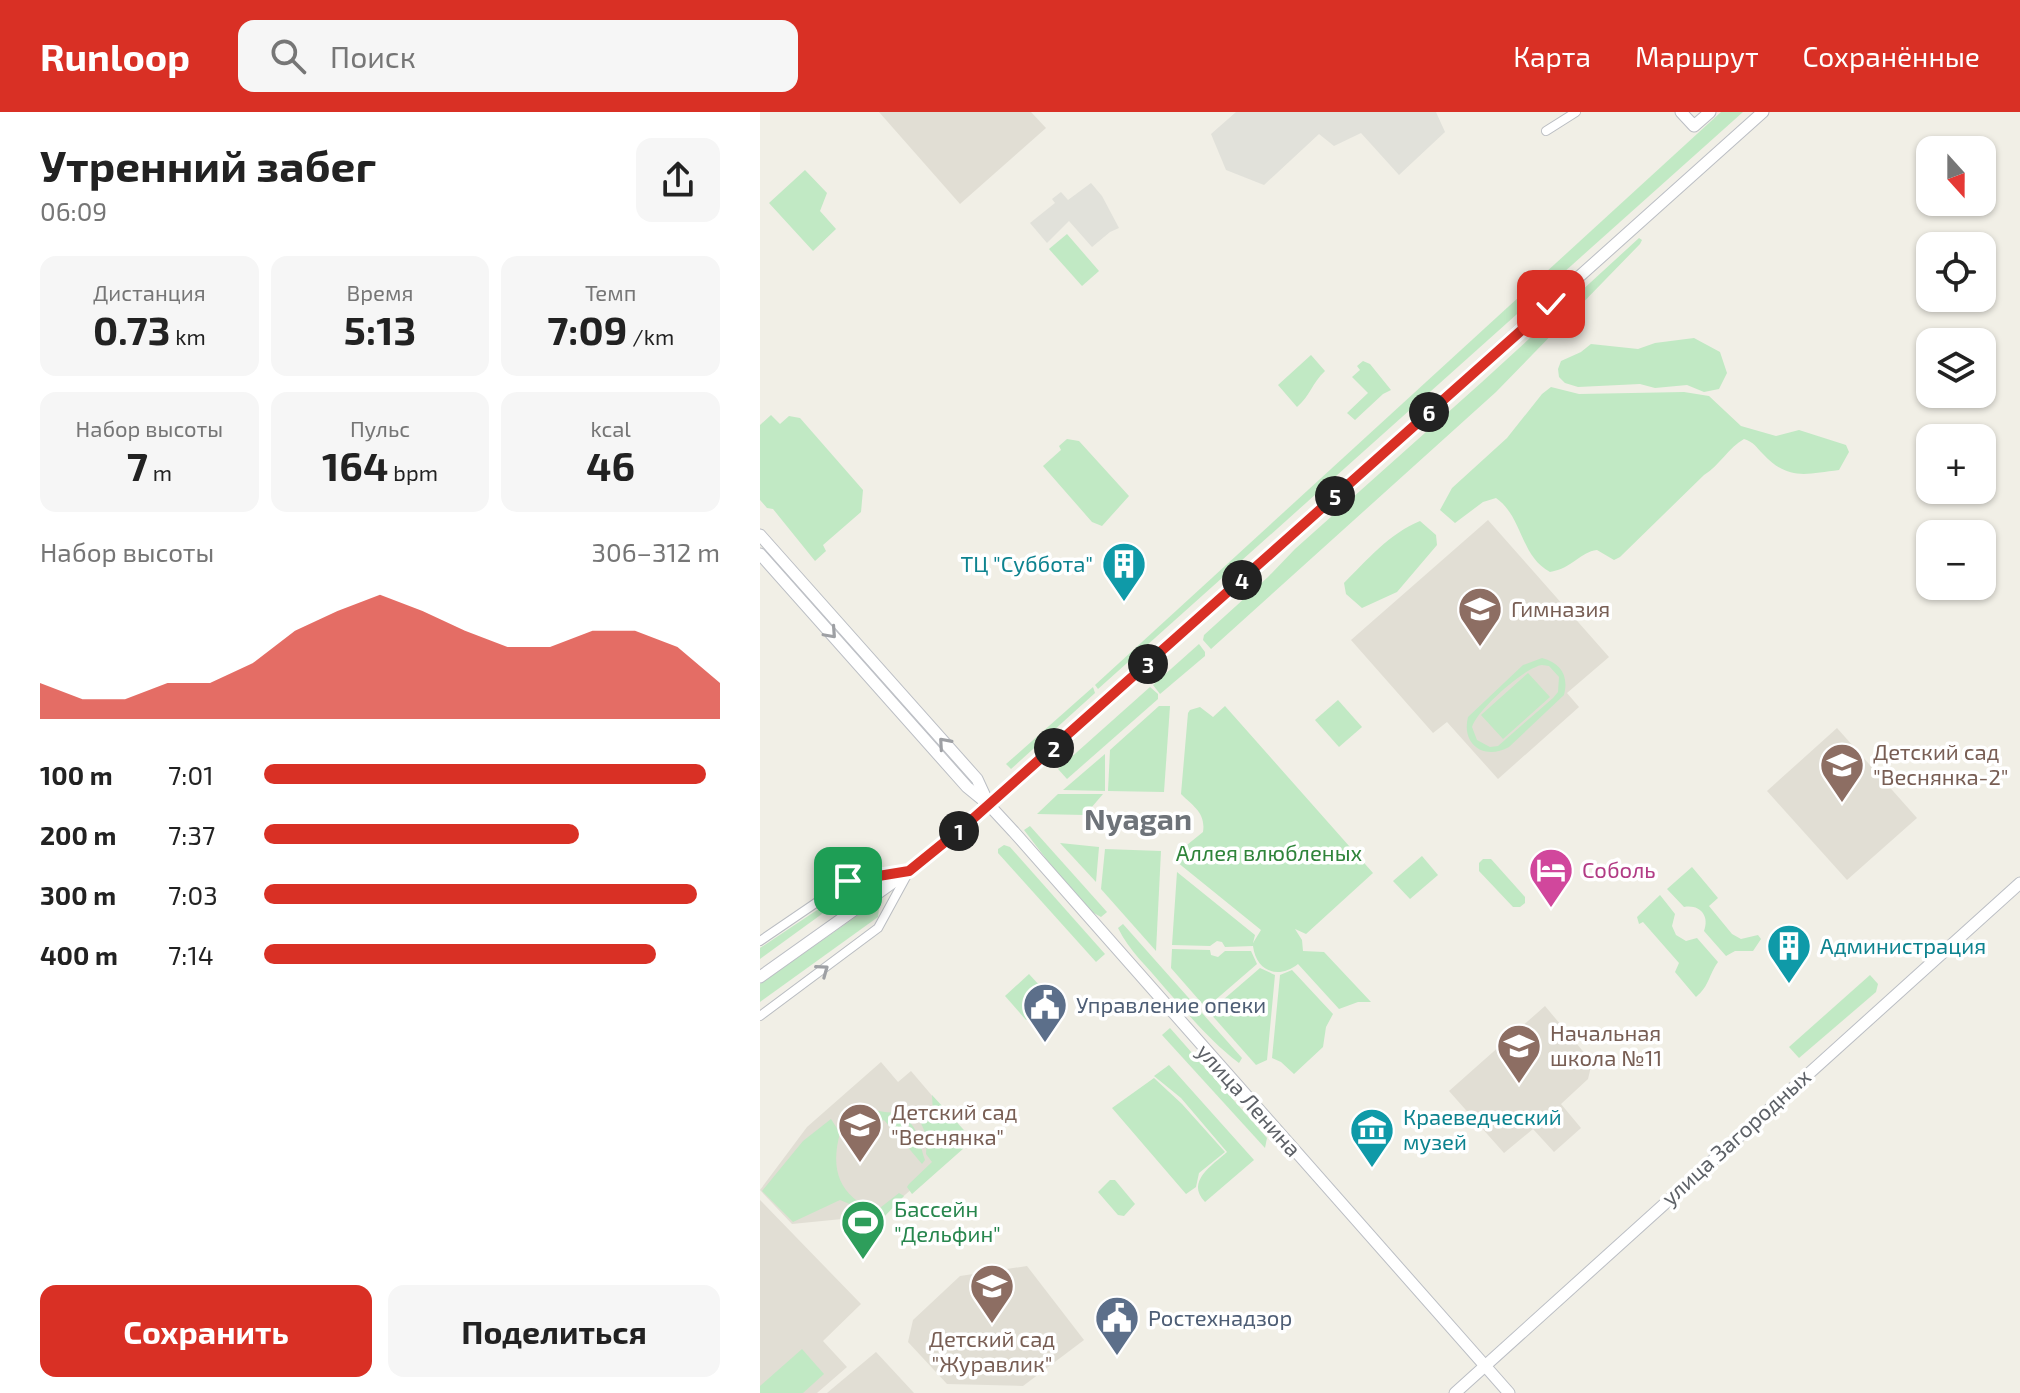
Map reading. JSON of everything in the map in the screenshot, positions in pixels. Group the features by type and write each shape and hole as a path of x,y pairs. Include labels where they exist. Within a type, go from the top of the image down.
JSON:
{"main road":[{"path":"1681,112 1694,126 1710,112"},
{"path":"760,977 909,871 989,805 1763,112"},
{"name":"улица Ленина","path":"760,535 818,610"},
{"name":"улица Ленина","path":"760,554 818,610 977,779 989,805 1509,1393"},
{"name":"улица Загородных","path":"1455,1393 2020,883"}],"street":[{"path":"1546,131 1576,112"},
{"path":"760,941 848,881 909,871"},
{"path":"760,1016 878,928 909,871"}],"shaded area":[{"path":"879,112 1031,112 1046,128 960,204"},
{"path":"1236,112 1436,112 1445,132 1399,175 1361,133 1334,146 1319,134 1264,185 1226,170 1211,134"},
{"path":"1091,183 1102,196 1119,228 1092,247 1069,221 1047,243 1030,223 1055,203 1052,199 1061,192 1068,200"},
{"name":"Гимназия","path":"1488,520 1609,657 1567,693 1579,707 1498,779 1447,722 1433,733 1351,640"},
{"name":"Детский сад \"Веснянка-2\"","path":"1837,728 1917,818 1847,880 1767,791"},
{"name":"Начальная школа №11","path":"1545,1006 1592,1062 1588,1079 1561,1104 1581,1128 1554,1152 1533,1129 1504,1153 1449,1091"},
{"name":"Детский сад \"Веснянка\"","path":"881,1062 898,1082 911,1071 969,1139 882,1215 792,1224 760,1190 807,1127"},
{"path":"760,1200 861,1304 823,1341 847,1367 817,1393 760,1393"},
{"name":"Детский сад \"Журавлик\"","path":"1027,1266 1084,1340 1023,1386 947,1384 908,1342 913,1320 960,1276"},
{"path":"876,1352 914,1393 827,1393"}],"green space":[{"path":"1721,112 1743,112 1098,689 1095,685"},
{"path":"805,170 827,193 820,211 836,229 813,251 769,203"},
{"path":"1067,234 1099,271 1082,286 1049,249"},
{"path":"1639,238 1642,240 1640,244 1496,392 1211,649 1203,640 1204,635"},
{"path":"1694,338 1720,352 1727,373 1719,389 1704,392 1687,385 1655,388 1640,384 1578,387 1565,383 1559,377 1561,361 1591,344 1638,349 1655,343"},
{"path":"1311,355 1325,371 1297,407 1278,385"},
{"path":"1363,361 1370,364 1391,390 1355,420 1347,413 1368,393 1352,377 1360,370 1357,366"},
{"path":"1551,387 1579,394 1684,392 1709,396 1741,426 1776,436 1799,430 1846,445 1849,452 1839,470 1798,474 1772,463 1753,443 1744,439 1620,557 1614,560 1597,550 1550,572 1533,556 1512,515 1496,498 1483,502 1455,523 1440,510 1452,488 1507,438"},
{"path":"771,415 780,424 789,416 800,418 863,490 861,512 823,545 826,551 815,561 773,509 767,508 760,500 760,425"},
{"path":"1067,439 1079,441 1129,496 1102,526 1092,522 1043,466 1061,450 1059,446"},
{"path":"1420,521 1436,535 1437,545 1397,592 1362,608 1346,594 1344,583 1389,540"},
{"path":"1199,644 1205,656 1160,694 1153,685"},
{"path":"1542,658 1554,663 1564,676 1564,695 1509,747 1500,751 1483,751 1471,742 1468,717 1523,665","holes":["1542,665 1549,666 1559,677 1558,692 1553,698 1498,746 1490,747 1477,740 1472,727 1492,700 1525,673"]},
{"path":"1528,673 1550,697 1503,739 1481,715"},
{"path":"1093,687 1095,693 1011,769 1006,764"},
{"path":"1150,687 1158,694 1158,699 1067,779 1058,769"},
{"path":"1338,700 1362,727 1339,747 1315,720"},
{"path":"1159,706 1170,706 1164,792 1108,791 1110,750"},
{"name":"Аллея влюбленых","path":"1225,706 1373,873 1306,934 1295,929 1302,940 1303,951 1324,952 1371,1002 1358,1002 1339,1009 1298,964 1283,971 1269,970 1258,962 1253,946 1225,947 1217,941 1210,946 1172,945 1177,872 1255,935 1253,943 1261,930 1177,862 1177,853 1203,832 1201,815 1181,794 1188,713 1200,707 1213,717"},
{"path":"1105,754 1105,791 1063,790"},
{"path":"1058,794 1103,794 1085,815 1037,814"},
{"path":"1030,826 1107,912 1101,917 1083,907 1024,830"},
{"path":"1060,843 1099,847 1096,882"},
{"path":"1004,845 1010,847 1105,954 1096,962 998,853"},
{"path":"1105,849 1161,851 1156,951 1101,889"},
{"path":"1422,856 1438,875 1410,899 1393,881"},
{"path":"1483,859 1491,859 1525,897 1525,903 1513,907 1479,871 1479,863"},
{"path":"1692,867 1718,898 1709,906 1732,934 1741,939 1758,935 1761,939 1753,951 1735,951 1726,956 1704,931 1706,920 1702,912 1695,907 1684,907 1667,889"},
{"path":"859,882 859,887 760,959 760,948"},
{"path":"1660,895 1675,914 1672,926 1676,935 1686,941 1697,938 1718,962 1696,997 1675,972 1679,963 1643,922 1639,924 1637,917"},
{"path":"874,904 879,909 878,917 760,1002 760,984"},
{"path":"1123,924 1242,1058 1239,1063 1218,1046 1133,952 1118,928"},
{"path":"1172,949 1210,950 1211,955 1218,957 1225,951 1251,951 1257,964 1206,1008 1171,968"},
{"path":"1260,968 1275,975 1267,1060 1256,1065 1209,1012"},
{"path":"1292,970 1333,1014 1326,1027 1323,1047 1294,1074 1272,1058 1280,975"},
{"path":"1029,974 1051,998 1026,1020 1005,996"},
{"path":"1870,975 1878,984 1876,992 1799,1058 1789,1047"},
{"path":"1170,1028 1267,1138 1265,1148 1162,1035"},
{"path":"1169,1065 1254,1160 1205,1202 1198,1187 1199,1180 1227,1152 1181,1098 1154,1076"},
{"path":"1154,1078 1225,1152 1199,1173 1196,1187 1186,1194 1112,1108"},
{"path":"932,1095 973,1140 912,1194 907,1187 932,1162 926,1154 927,1137 920,1121 933,1113"},
{"path":"859,1108 897,1112 910,1122 917,1133 925,1160 922,1164 906,1145 917,1137 908,1125 896,1134 884,1120 865,1131 860,1124 868,1118"},
{"path":"831,1119 840,1133 837,1170 853,1198 876,1211 899,1193 904,1196 883,1218 840,1200 793,1222 762,1191 803,1141"},
{"path":"1110,1180 1115,1180 1135,1204 1124,1216 1118,1215 1098,1192"},
{"path":"802,1349 824,1374 803,1393 760,1393 760,1386"}],"place":[{"name":"ТЦ \"Суббота\"","path":"1124,603"},
{"name":"Гимназия","path":"1480,648"},
{"name":"Детский сад \"Веснянка-2\"","path":"1842,804"},
{"name":"Соболь","path":"1551,909"},
{"name":"Администрация","path":"1789,985"},
{"name":"Управление опеки","path":"1045,1044"},
{"name":"Начальная школа №11","path":"1519,1085"},
{"name":"Детский сад \"Веснянка\"","path":"860,1164"},
{"name":"Краеведческий музей","path":"1372,1169"},
{"name":"Бассейн \"Дельфин\"","path":"863,1261"},
{"name":"Детский сад \"Журавлик\"","path":"992,1325"},
{"name":"Ростехнадзор","path":"1117,1357"}],"district":[{"name":"Nyagan","path":"1138,820"}],"route":[{"path":"848,881 909,871 967,824 1551,304"}]}
